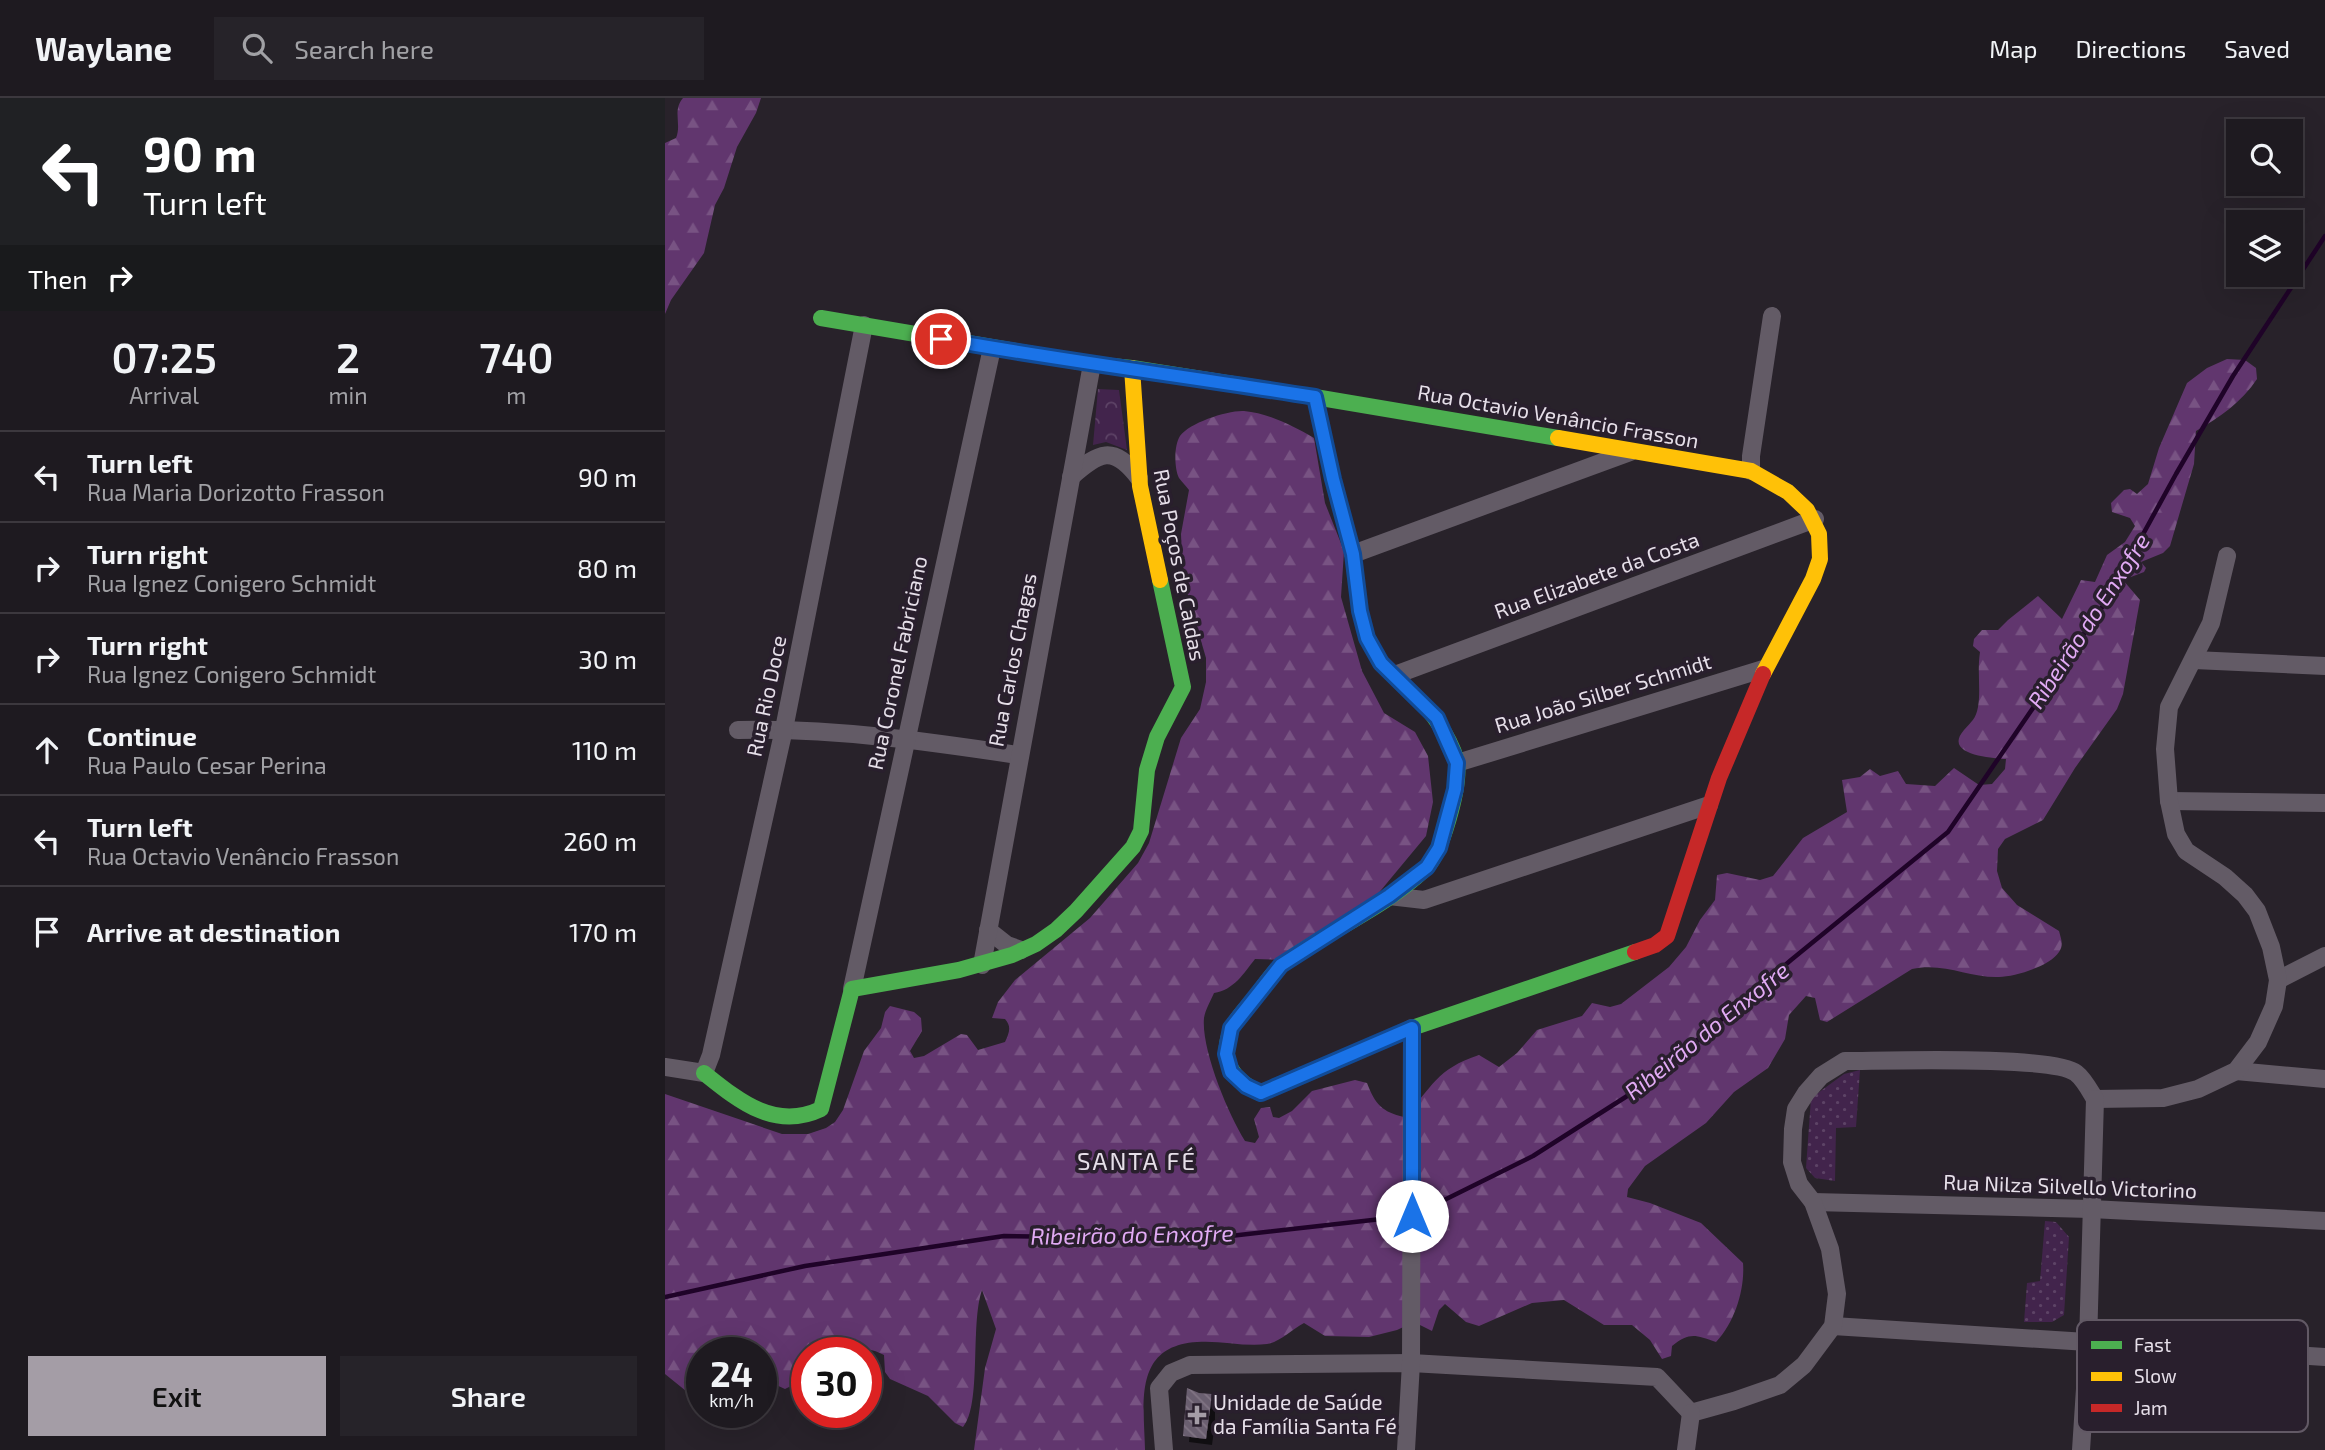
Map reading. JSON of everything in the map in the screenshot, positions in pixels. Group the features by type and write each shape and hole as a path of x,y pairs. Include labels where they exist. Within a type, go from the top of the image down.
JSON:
{"street":[{"path":"1751,471 1772,316"},
{"name":"Rua Octavio Venâncio Frasson","path":"821,318 1092,365 1132,368 1315,397 1751,471 1794,494 1815,519"},
{"name":"Rua Rio Doce","path":"704,1073 711,1055 784,729 864,325"},
{"name":"Rua Coronel Fabriciano","path":"852,989 992,348"},
{"name":"Rua Carlos Chagas","path":"982,965 1018,755 1092,365"},
{"name":"Rua Poços de Caldas","path":"852,989 982,965 1038,943 1057,929 1133,847 1141,831 1147,771 1157,737 1182,687 1139,478 1132,368"},
{"path":"1315,397 1353,554 1360,611 1367,638 1381,663 1437,718 1457,763 1455,789 1448,820 1434,858 1427,867 1389,896 1281,965 1231,1028 1226,1054 1231,1072 1246,1086 1261,1093 1412,1028 1655,945 1667,936 1709,805 1763,669 1815,574 1821,554 1815,519"},
{"path":"1353,554 1634,451"},
{"path":"1071,477 1090,460 1102,454 1114,455 1127,463 1139,478"},
{"name":"Rua Elizabete da Costa","path":"1395,675 1815,519"},
{"path":"2095,1099 2163,1098 2197,1089 2236,1071 2258,1042 2274,1006 2279,980 2271,947 2257,911 2245,895 2225,877 2186,851 2176,834 2169,801 2165,749 2169,707 2211,623 2227,556"},
{"path":"2194,660 2325,666"},
{"name":"Rua João Silber Schmidt","path":"1457,763 1763,669"},
{"path":"738,730 784,729 905,738 1018,755"},
{"path":"2169,801 2325,803"},
{"path":"1389,896 1424,900 1709,805"},
{"path":"988,930 1007,945 1021,950"},
{"path":"2279,980 2325,956"},
{"path":"665,1067 704,1073 728,1092 760,1111 790,1119 811,1116 821,1109 852,989"},
{"path":"1406,1450 1411,1363 1412,1028"},
{"path":"1691,1413 1780,1385 1804,1365 1833,1326 1837,1294 1831,1249 1813,1202 1799,1184 1792,1162 1796,1109 1821,1076 1845,1061 2028,1062 2063,1067 2077,1073 2095,1099 2089,1320"},
{"path":"2236,1071 2325,1079"},
{"name":"Rua Nilza Silvello Victorino","path":"1813,1202 2091,1209 2325,1221"},
{"path":"1833,1326 2077,1342"},
{"path":"1164,1450 1159,1388 1171,1373 1190,1365 1411,1363 1657,1377 1691,1413"},
{"path":"1686,1450 1691,1413"},
{"path":"2081,1450 2082,1432"}],"green space":[{"path":"683,98 761,98 756,113 737,147 724,188 715,205 704,253 671,300 665,314 665,143 676,138 678,108"},
{"path":"2227,359 2245,360 2256,368 2257,379 2245,395 2230,408 2196,431 2194,464 2170,546 2163,553 2141,562 2146,568 2144,572 2123,580 2140,600 2123,694 2117,709 2075,768 2043,820 2005,839 1998,849 1997,871 2002,888 2017,905 2059,931 2062,944 2059,952 2040,966 2006,976 1988,977 1935,967 1912,969 1827,1022 1820,1020 1815,998 1806,996 1789,1015 1785,1039 1768,1068 1734,1092 1706,1123 1645,1166 1628,1189 1627,1197 1701,1223 1743,1263 1737,1305 1729,1325 1716,1342 1698,1336 1684,1338 1672,1346 1671,1356 1662,1359 1650,1340 1632,1325 1604,1325 1564,1300 1532,1303 1479,1326 1466,1322 1445,1304 1439,1310 1432,1331 1414,1322 1397,1330 1369,1337 1325,1336 1304,1323 1267,1344 1197,1342 1176,1346 1162,1354 1152,1366 1144,1396 1145,1450 974,1450 985,1368 996,1329 982,1290 972,1401 963,1427 955,1423 928,1396 890,1379 885,1372 882,1337 791,1337 791,1386 785,1389 777,1385 777,1337 686,1337 686,1391 665,1374 665,1094 782,1134 808,1134 835,1122 843,1110 864,1051 881,1028 885,1012 890,1006 914,1012 921,1018 922,1031 910,1051 914,1058 924,1056 961,1034 967,1035 978,1050 1005,1042 1009,1025 1005,1019 992,1018 998,1002 1015,980 1090,918 1138,863 1149,843 1181,738 1200,709 1206,682 1206,658 1188,596 1182,559 1181,534 1189,490 1177,474 1176,463 1178,440 1192,426 1219,415 1244,411 1271,417 1314,438 1325,503 1344,551 1341,597 1362,671 1384,713 1415,732 1428,756 1433,802 1426,836 1372,901 1288,960 1255,959 1233,985 1214,993 1204,1018 1211,1063 1238,1129 1245,1141 1255,1143 1259,1137 1254,1119 1261,1108 1270,1107 1273,1117 1279,1118 1292,1111 1312,1091 1355,1080 1367,1083 1376,1102 1385,1110 1404,1117 1436,1080 1453,1066 1479,1055 1499,1067 1517,1053 1537,1030 1582,1016 1592,1003 1610,1007 1621,1004 1669,967 1686,947 1700,920 1715,900 1717,875 1727,873 1760,880 1773,876 1803,838 1847,812 1842,780 1860,777 1870,769 1880,776 1898,771 1906,784 1935,786 1954,768 1979,785 1992,784 2005,769 2006,759 1972,754 1959,745 1959,738 1975,717 1978,707 1980,652 1973,646 1974,639 1982,630 1998,630 2038,596 2062,619 2081,580 2095,582 2107,555 2125,542 2135,526 2130,518 2112,512 2111,503 2124,490 2130,489 2137,494 2148,484 2159,448 2187,383 2207,368"},
{"path":"1098,389 1119,390 1127,450 1106,442 1093,445"},
{"path":"1860,1070 1856,1127 1836,1128 1835,1181 1815,1178 1806,1168 1811,1098 1844,1074"},
{"path":"2045,1221 2056,1222 2069,1237 2064,1315 2052,1322 2024,1322 2027,1283 2040,1281"}],"building":[{"name":"Unidade de Saúde da Família Santa Fé","path":"1187,1388 1212,1394 1206,1439 1183,1436"}],"waterway":[{"name":"Ribeirão do Enxofre","path":"1416,1214 1533,1156 1646,1084 1791,960 1948,832 2107,600 2233,376 2325,236"},
{"name":"Ribeirão do Enxofre","path":"665,1297 805,1266 1004,1236 1204,1239 1408,1216"}],"traffic: fast":[{"path":"821,318 1558,438"},
{"path":"704,1073 744,1102 773,1115 788,1117 821,1109 852,989 959,970 1012,955 1036,944 1076,911 1133,847 1141,831 1147,770 1157,737 1183,687 1160,580"},
{"path":"1424,705 1453,749 1457,764 1453,803 1438,850 1425,869 1392,896 1301,951 1276,970 1231,1030 1227,1051 1235,1075 1260,1093 1412,1028 1635,952"}],"traffic: slow":[{"path":"1132,368 1140,486 1160,580"},
{"path":"1558,438 1751,471 1788,492 1807,510 1819,534 1820,559 1813,579 1763,674"}],"traffic: jam":[{"path":"1315,397 1353,554 1360,611 1367,638 1381,662 1424,705"},
{"path":"1635,952 1655,945 1667,936 1719,778 1763,674"}],"place":[{"name":"Unidade de Saúde da Família Santa Fé","path":"1197,1415"}],"district":[{"name":"SANTA FÉ","path":"1137,1162"}],"route":[{"path":"941,339 1092,365 1132,368 1315,397 1353,554 1360,611 1367,638 1381,663 1437,718 1457,763 1455,789 1439,848 1427,867 1389,896 1281,965 1231,1028 1226,1054 1231,1072 1246,1086 1261,1093 1412,1028 1412,1216"}]}
